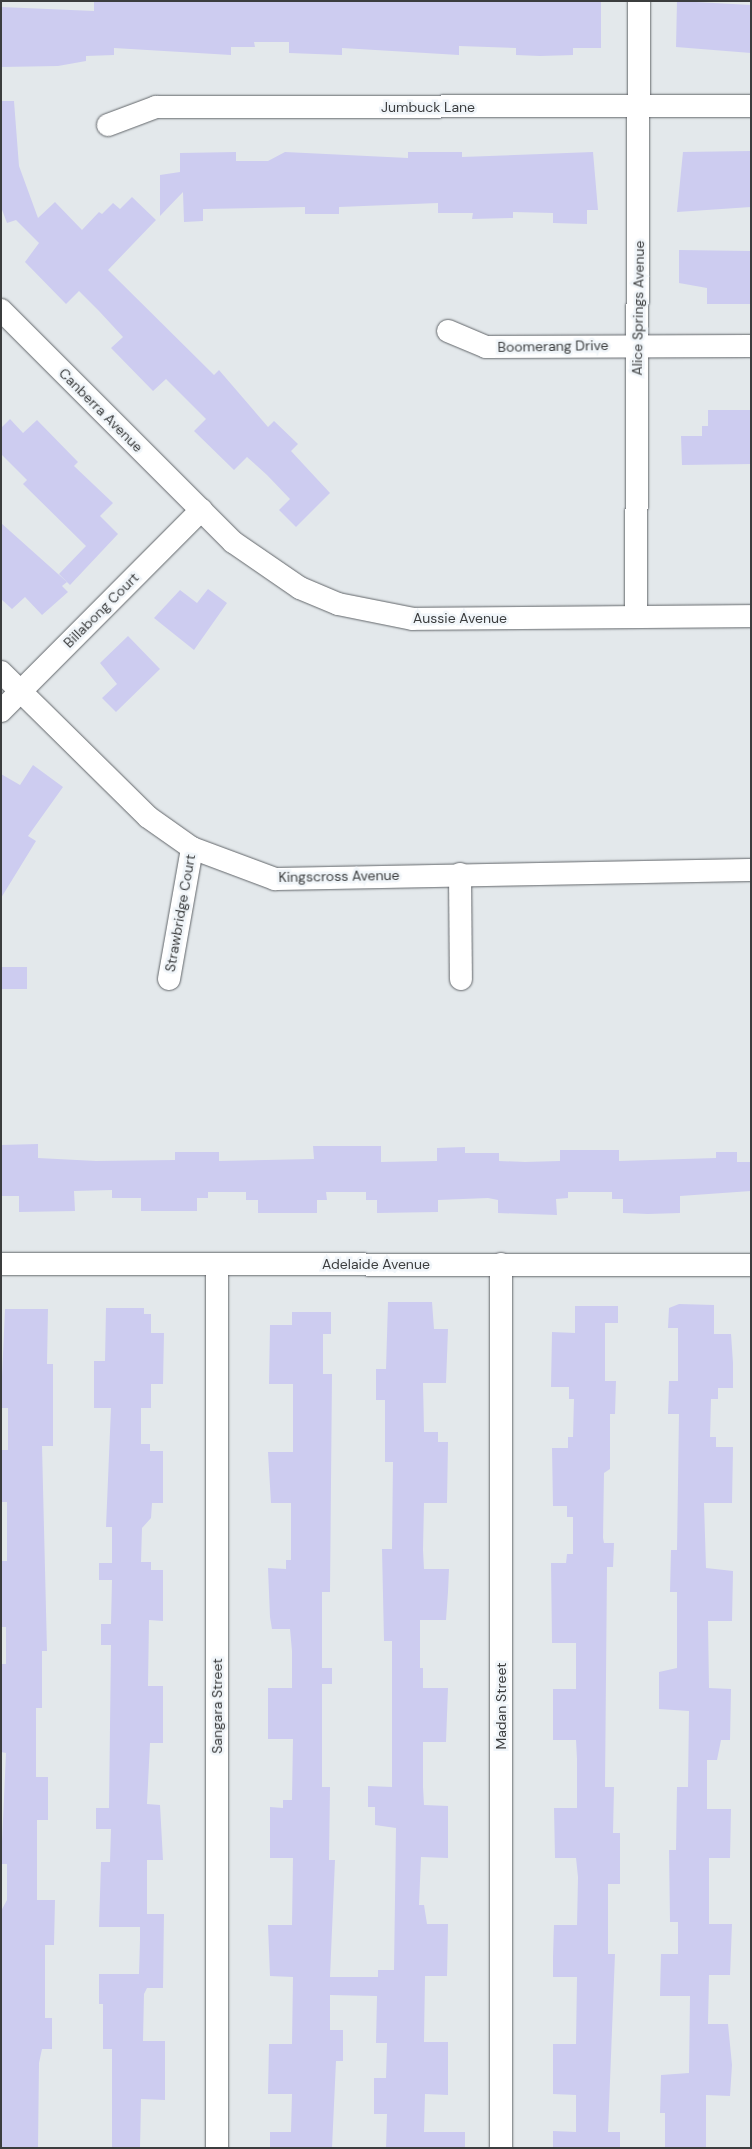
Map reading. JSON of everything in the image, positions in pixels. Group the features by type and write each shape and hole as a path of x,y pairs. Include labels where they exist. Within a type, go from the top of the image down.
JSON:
{"street":[{"name":"Alice Springs Avenue","path":"636,615 640,107 639,1"},
{"name":"Jumbuck Lane","path":"108,125 156,108 751,106"},
{"name":"Canberra Avenue","path":"1,310 201,510"},
{"name":"Boomerang Drive","path":"448,331 486,347 751,346"},
{"name":"Aussie Avenue","path":"201,510 233,542 279,576 338,604 372,614 413,620 636,615 751,616"},
{"name":"Billabong Court","path":"1,711 201,510"},
{"name":"Kingscross Avenue","path":"1,672 148,817 192,848 275,879 460,874 751,870"},
{"name":"Strawbridge Court","path":"169,979 192,848"},
{"path":"460,874 461,979"},
{"name":"Adelaide Avenue","path":"1,1264 751,1265"},
{"name":"Sangara Street","path":"217,1264 217,2148"},
{"name":"Madan Street","path":"501,1264 501,2148"}],"building":[{"path":"94,1 601,1 601,48 573,48 573,55 540,56 516,55 516,48 459,46 459,55 342,48 342,55 289,53 289,42 254,42 255,47 231,47 231,55 114,48 114,55 86,56 86,61 58,66 1,67 1,7 94,11"},
{"path":"677,1 751,5 751,53 676,47"},
{"path":"1,101 14,101 19,166 38,218 55,202 82,230 99,212 102,214 113,203 120,209 132,197 156,220 108,270 214,375 219,370 268,427 274,421 298,444 291,451 330,493 296,527 279,510 290,499 267,475 247,457 234,470 194,431 206,419 166,379 153,391 111,348 123,337 79,291 66,304 25,262 39,243 16,220 7,223 1,207"},
{"path":"751,151 751,207 677,212 683,152"},
{"path":"236,152 236,161 268,161 285,152 408,158 408,152 462,152 462,157 593,152 598,210 587,210 587,224 553,223 553,213 513,212 513,218 472,219 473,213 438,213 438,203 339,207 339,214 305,214 305,207 203,209 203,221 184,222 183,192 160,216 160,175 180,172 180,153"},
{"path":"679,250 751,251 751,304 707,304 707,288 679,283"},
{"path":"708,410 751,410 751,464 682,465 681,436 702,436 702,426 708,426"},
{"path":"10,419 23,433 37,420 78,462 74,466 113,503 100,516 118,534 70,585 59,574 86,546 23,484 27,480 1,454 1,428"},
{"path":"1,523 67,582 62,586 68,592 42,615 25,597 12,609 1,599"},
{"path":"208,589 227,603 194,650 154,618 180,590 197,603"},
{"path":"128,636 160,669 116,712 102,698 117,684 100,663"},
{"path":"33,765 63,787 28,836 36,841 1,898 1,774 20,785"},
{"path":"1,967 27,967 27,989 1,989"},
{"path":"38,1144 38,1158 96,1161 175,1160 175,1152 219,1152 219,1161 314,1159 313,1146 381,1146 381,1162 437,1161 437,1148 465,1147 465,1153 499,1153 499,1161 525,1162 560,1161 560,1150 619,1150 619,1161 716,1158 716,1152 737,1152 737,1162 751,1162 751,1191 680,1196 680,1213 648,1214 623,1213 623,1199 612,1199 612,1192 568,1192 568,1198 556,1199 557,1215 498,1213 498,1200 488,1198 438,1200 438,1212 377,1213 377,1200 366,1200 366,1192 326,1192 327,1200 317,1200 317,1213 258,1213 258,1200 246,1200 246,1192 208,1192 208,1198 197,1198 197,1211 141,1211 141,1198 112,1198 112,1190 74,1191 75,1211 19,1212 19,1196 1,1196 1,1145"},
{"path":"388,1302 432,1302 434,1329 448,1329 446,1383 423,1383 424,1432 438,1432 438,1442 448,1442 447,1503 424,1503 423,1550 424,1569 449,1569 446,1620 420,1620 420,1668 423,1668 423,1688 448,1688 446,1742 423,1742 423,1787 424,1805 448,1806 448,1858 421,1857 419,1905 424,1905 427,1924 448,1924 447,1976 425,1976 424,2042 448,2042 448,2095 425,2094 424,2132 465,2132 465,2148 386,2148 387,2114 374,2114 374,2078 386,2078 387,2043 376,2043 377,1996 330,1995 330,2030 343,2030 343,2061 336,2061 332,2148 270,2148 270,2132 291,2132 292,2094 268,2094 269,2044 292,2044 293,1977 270,1976 268,1925 292,1925 293,1858 270,1858 270,1807 283,1808 283,1800 292,1800 293,1739 268,1739 268,1688 292,1688 292,1651 290,1629 272,1629 270,1617 268,1568 286,1569 286,1560 291,1560 291,1503 271,1503 268,1452 293,1452 293,1384 269,1384 270,1325 292,1325 292,1312 331,1312 331,1334 323,1334 323,1374 332,1374 330,1592 322,1592 322,1668 332,1668 332,1684 322,1684 322,1787 330,1787 329,1860 335,1860 330,1977 378,1977 378,1970 394,1970 396,1828 375,1825 375,1807 368,1807 368,1786 392,1787 392,1641 384,1641 382,1549 392,1549 393,1462 385,1462 385,1400 376,1400 376,1369 386,1369"},
{"path":"679,1304 714,1305 714,1334 731,1334 733,1363 733,1388 718,1388 718,1399 711,1399 710,1437 716,1437 716,1447 733,1447 732,1503 704,1503 706,1568 733,1571 732,1621 708,1621 709,1688 731,1689 730,1740 721,1740 717,1760 707,1760 707,1809 731,1809 730,1858 709,1858 709,1924 732,1924 730,1975 709,1975 708,2024 728,2024 732,2065 730,2096 706,2095 706,2148 665,2148 665,2113 660,2113 661,2075 689,2073 690,1996 660,1996 661,1954 678,1954 678,1922 670,1922 669,1850 676,1850 677,1787 688,1787 689,1711 659,1709 659,1672 677,1668 677,1592 670,1592 671,1550 677,1550 679,1414 668,1414 669,1381 678,1381 678,1328 668,1328 669,1308"},
{"path":"575,1306 618,1306 618,1323 605,1323 605,1381 616,1381 615,1414 610,1414 610,1469 604,1473 603,1538 604,1543 614,1543 613,1567 607,1567 605,1787 614,1787 613,1833 620,1833 620,1884 608,1884 608,1954 615,1954 608,2132 620,2132 620,2148 553,2148 553,2131 576,2132 576,2095 553,2094 553,2044 576,2044 577,1977 553,1977 554,1925 577,1925 578,1877 576,1858 555,1858 554,1808 577,1808 577,1759 576,1740 553,1740 553,1689 576,1689 576,1643 552,1643 551,1563 566,1563 567,1554 573,1554 573,1517 567,1517 567,1506 553,1506 552,1448 568,1448 568,1437 573,1437 574,1399 569,1399 569,1387 551,1387 552,1332 575,1333"},
{"path":"106,1308 144,1308 144,1314 151,1314 151,1333 164,1333 163,1384 151,1384 151,1408 141,1408 141,1444 150,1444 150,1451 163,1451 163,1503 152,1503 151,1518 142,1528 141,1562 151,1562 151,1570 163,1570 163,1621 149,1620 148,1686 163,1686 163,1743 150,1743 147,1804 160,1805 163,1860 147,1860 147,1914 164,1914 163,1988 147,1988 144,1994 143,2041 165,2041 165,2100 141,2099 140,2148 112,2148 112,2049 103,2049 103,2004 99,2004 99,1974 139,1974 140,1940 140,1927 99,1927 101,1862 110,1862 111,1829 96,1829 96,1808 109,1808 111,1645 101,1645 101,1624 111,1624 112,1580 99,1580 99,1563 112,1563 112,1527 106,1527 111,1408 94,1408 94,1361 105,1361"},
{"path":"5,1309 48,1309 47,1364 53,1364 53,1446 42,1446 47,1651 42,1651 42,1708 36,1708 36,1777 48,1777 48,1820 37,1820 37,1900 55,1900 54,1945 45,1945 45,2018 52,2018 52,2049 42,2049 39,2063 38,2148 1,2148 1,1911 7,1900 7,1864 1,1864 6,1753 1,1752 1,1664 6,1664 6,1627 1,1627 1,1561 7,1561 7,1502 1,1502 1,1450 8,1450 8,1408 2,1408 1,1399"}]}
